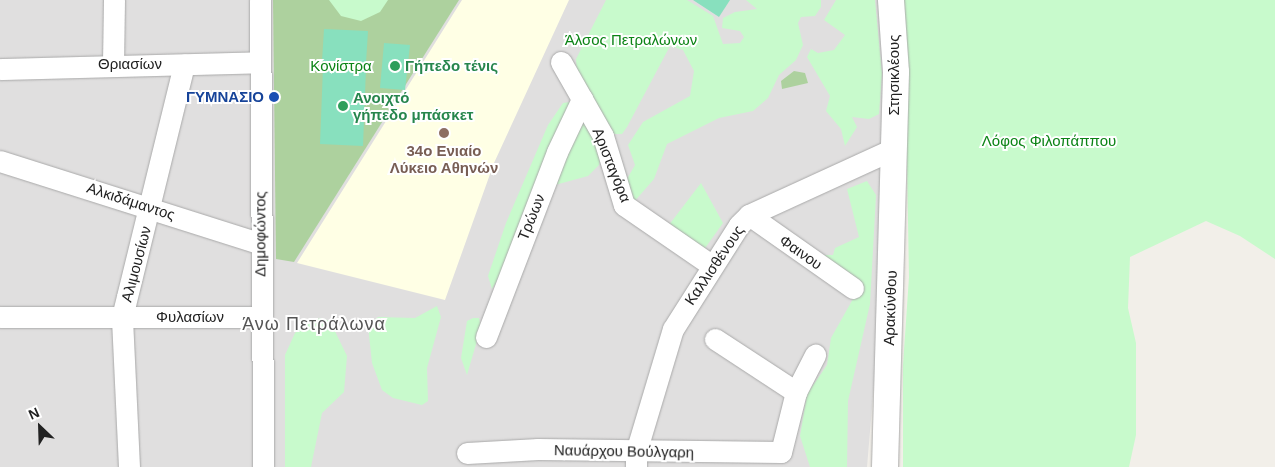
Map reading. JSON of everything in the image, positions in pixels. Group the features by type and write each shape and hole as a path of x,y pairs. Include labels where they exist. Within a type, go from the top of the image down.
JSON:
{"street":[{"path":"114,0 114,64"},
{"name":"Δημοφώντος","path":"260,0 260,317 263,467"},
{"name":"Στησικλέους","path":"891,0 896,72 893,149"},
{"name":"Θριασίων","path":"0,69 114,64 260,62"},
{"name":"Αρισταγόρα","path":"562,62 603,136 624,205 711,265"},
{"name":"Αλιμουσίων","path":"129,467 122,317 151,206 184,64"},
{"name":"Τρώων","path":"486,337 556,152 582,100"},
{"name":"Καλλισθένους","path":"636,459 673,329 711,265 749,215 893,149"},
{"name":"Αρακύνθου","path":"885,467 893,149"},
{"name":"Αλκιδάμαντος","path":"0,161 151,206 261,244"},
{"name":"Φαινου","path":"749,215 853,288"},
{"name":"Φυλασίων","path":"0,318 260,317"},
{"path":"715,338 796,392 815,355"},
{"name":"Ναυάρχου Βούλγαρη","path":"467,453 636,459 781,452 796,392"}],"shaded area":[{"path":"0,0 253,0 254,312 0,314"},
{"path":"267,0 880,0 886,56 878,335 867,467 270,467"},
{"name":"34ο Ενιαίο Λύκειο Αθηνών","path":"462,0 569,0 494,163 445,300 297,263"},
{"path":"255,319 256,467 0,467 0,321"}],"green space":[{"name":"Κονίστρα","path":"273,0 459,0 294,262 276,259"},
{"path":"329,0 388,0 380,12 361,21 341,16"},
{"name":"Άλσος Πετραλώνων","path":"606,0 687,0 713,16 723,44 740,43 744,37 740,31 722,28 723,18 735,12 757,9 746,0 821,0 821,7 815,16 801,17 798,23 803,45 796,60 779,75 768,98 753,111 719,118 667,144 654,179 633,203 627,179 635,165 628,145 643,122 690,96 694,71 683,50 670,46 627,127 622,134 610,134 577,75 576,59"},
{"path":"693,0 730,0 719,17"},
{"path":"836,0 875,0 882,74 879,114 869,119 852,117 857,127 845,146 841,129 826,111 830,96 807,57 811,49 818,53 834,50 845,35 824,20"},
{"name":"Λόφος Φιλοπάππου","path":"904,0 1275,0 1275,259 1240,236 1206,221 1130,257 1128,308 1136,343 1136,435 1129,467 903,467 903,365 909,277"},
{"name":"Ανοιχτό γήπεδο μπάσκετ","path":"324,29 368,31 366,63 322,61"},
{"name":"Γήπεδο τένις","path":"384,43 410,45 405,90 380,88"},
{"name":"Ανοιχτό γήπεδο μπάσκετ","path":"323,67 366,68 363,146 320,144"},
{"path":"794,71 805,73 808,83 782,89 781,81"},
{"path":"570,102 582,113 601,156 599,165 588,176 555,185 492,289 488,276 506,223 548,125 563,103"},
{"path":"867,181 876,195 870,304 848,401 847,467 810,467 800,436 807,394 827,365 831,338 858,290 823,255 833,255 835,248 859,237 847,189"},
{"path":"701,183 723,223 698,258 662,234"},
{"path":"437,306 441,317 427,368 428,401 422,405 393,398 382,390 372,363 368,326 378,317 415,318"},
{"path":"321,318 330,321 347,356 344,392 322,413 311,467 285,467 285,355 295,333 307,322"},
{"path":"479,318 481,327 467,375 461,358 467,321"}],"place":[{"name":"Γήπεδο τένις","path":"395,66"},
{"name":"ΓΥΜΝΑΣΙΟ","path":"274,97"},
{"name":"Ανοιχτό γήπεδο μπάσκετ","path":"343,106"},
{"name":"34ο Ενιαίο Λύκειο Αθηνών","path":"444,133"}],"district":[{"name":"Άνω Πετράλωνα","path":"314,324"}]}
